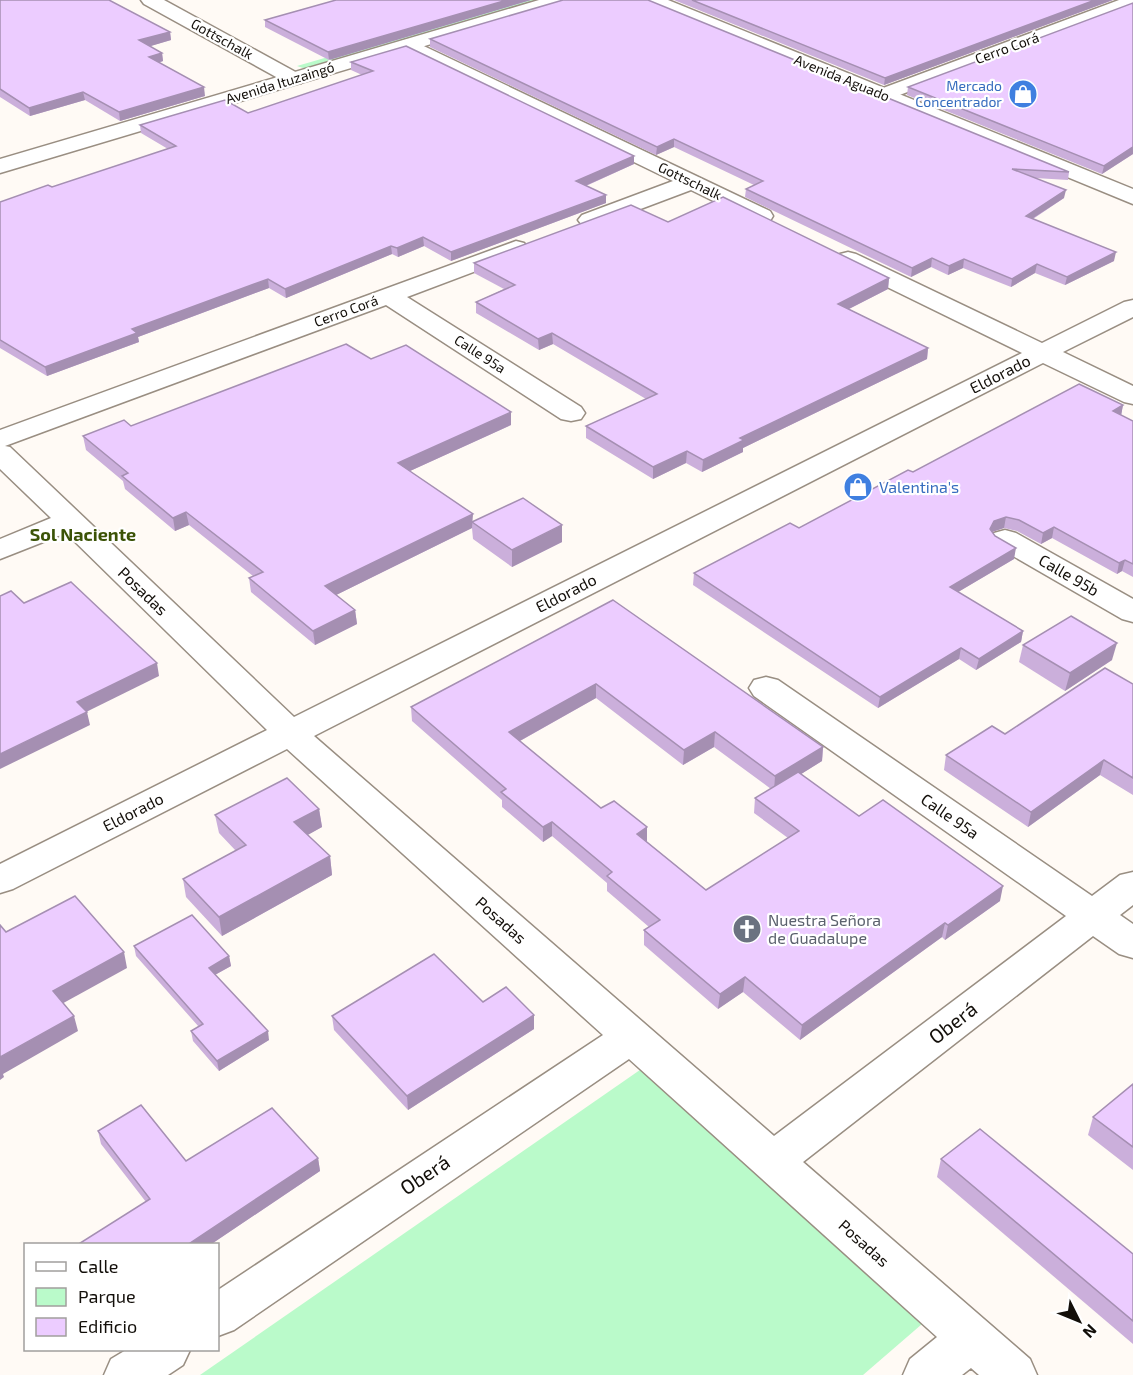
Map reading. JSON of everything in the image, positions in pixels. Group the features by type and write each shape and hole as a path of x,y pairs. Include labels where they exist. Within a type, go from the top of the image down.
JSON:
{"street":[{"name":"Gottschalk","path":"150,0 294,79"},
{"name":"Avenida Ituzaingó","path":"0,148 502,0"},
{"name":"Avenida Ituzaingó","path":"0,166 559,0"},
{"name":"Avenida Aguado","path":"652,0 1133,197"},
{"name":"Cerro Corá","path":"882,94 1133,1"},
{"name":"Gottschalk","path":"409,45 777,224"},
{"path":"573,227 692,183"},
{"name":"Cerro Corá","path":"0,439 540,239"},
{"path":"830,250 1133,396"},
{"name":"Calle 95a","path":"388,295 571,413"},
{"name":"Eldorado","path":"0,880 1133,307"},
{"name":"Posadas","path":"0,453 290,733 1013,1375"},
{"path":"0,550 70,521"},
{"name":"Calle 95b","path":"1005,539 1133,612"},
{"name":"Calle 95a","path":"766,688 1133,944"},
{"name":"Oberá","path":"773,1161 1133,885"},
{"name":"Oberá","path":"219,1314 632,1036"},
{"path":"927,1375 970,1338"},
{"path":"128,1375 164,1351"}],"green space":[{"path":"525,0 547,0 309,70 297,66"},
{"path":"650,1063 929,1318 863,1375 200,1375"}],"building":[{"path":"0,0 109,0 170,32 139,40 162,53 149,57 204,87 119,112 83,92 29,108 0,89"},
{"path":"336,0 507,0 328,52 265,20"},
{"path":"563,0 648,0 1069,172 1012,169 1066,190 1026,216 1116,252 1067,277 1037,264 1012,279 964,259 949,266 932,258 912,268 746,189 763,181 674,139 657,147 430,39"},
{"path":"692,0 1095,0 885,78"},
{"path":"1133,3 1133,147 1104,166 908,87"},
{"path":"406,46 634,156 576,181 606,195 451,252 423,237 397,248 391,246 285,289 268,279 132,329 137,333 45,367 0,340 0,202 176,146 140,125 225,100 248,113 373,71 351,62"},
{"path":"723,197 889,278 838,304 928,348 740,438 744,440 703,460 687,451 653,467 586,426 657,394 552,333 538,339 476,302 515,285 474,263 631,205 668,222"},
{"path":"346,344 371,359 406,345 511,412 398,463 473,514 325,586 355,610 313,631 249,578 263,572 186,512 173,518 122,476 128,473 83,436 124,420 131,426"},
{"path":"1079,384 1123,405 1113,411 1133,421 1133,564 1125,560 1119,563 1054,527 1043,533 1019,520 1006,517 994,521 990,529 995,536 1016,548 950,587 1023,631 979,659 961,648 880,697 694,573 790,523 799,528 908,470 913,472"},
{"path":"523,498 562,525 512,550 472,522"},
{"path":"71,582 157,663 77,702 87,712 0,754 0,596 11,591 24,603"},
{"path":"613,600 823,747 775,776 715,732 684,750 596,684 509,732 601,808 614,801 647,827 637,834 706,890 799,831 755,798 798,772 859,816 883,800 1003,886 948,925 945,923 802,1025 745,977 720,994 644,930 660,920 607,876 612,872 552,822 543,827 501,792 506,789 411,707"},
{"path":"1071,616 1117,643 1070,673 1023,645"},
{"path":"1105,668 1133,684 1133,778 1104,760 1031,812 946,755 992,726 1005,734"},
{"path":"287,778 319,809 294,822 330,856 219,917 183,879 246,845 215,815"},
{"path":"75,896 124,952 53,991 74,1016 0,1057 0,925 6,932"},
{"path":"192,915 229,956 209,968 268,1031 217,1061 191,1031 203,1024 134,946"},
{"path":"434,954 483,1002 506,987 534,1015 407,1096 332,1016"},
{"path":"1133,1084 1133,1147 1093,1117"},
{"path":"141,1105 186,1161 272,1108 318,1158 190,1243 80,1243 150,1199 98,1131"},
{"path":"980,1129 1133,1254 1133,1321 941,1159"}],"place":[{"name":"Mercado Concentrador","path":"1023,94"},
{"name":"Valentina's","path":"858,487"},
{"name":"Nuestra Señora de Guadalupe","path":"747,929"}],"district":[{"name":"Sol Naciente","path":"83,535"}]}
